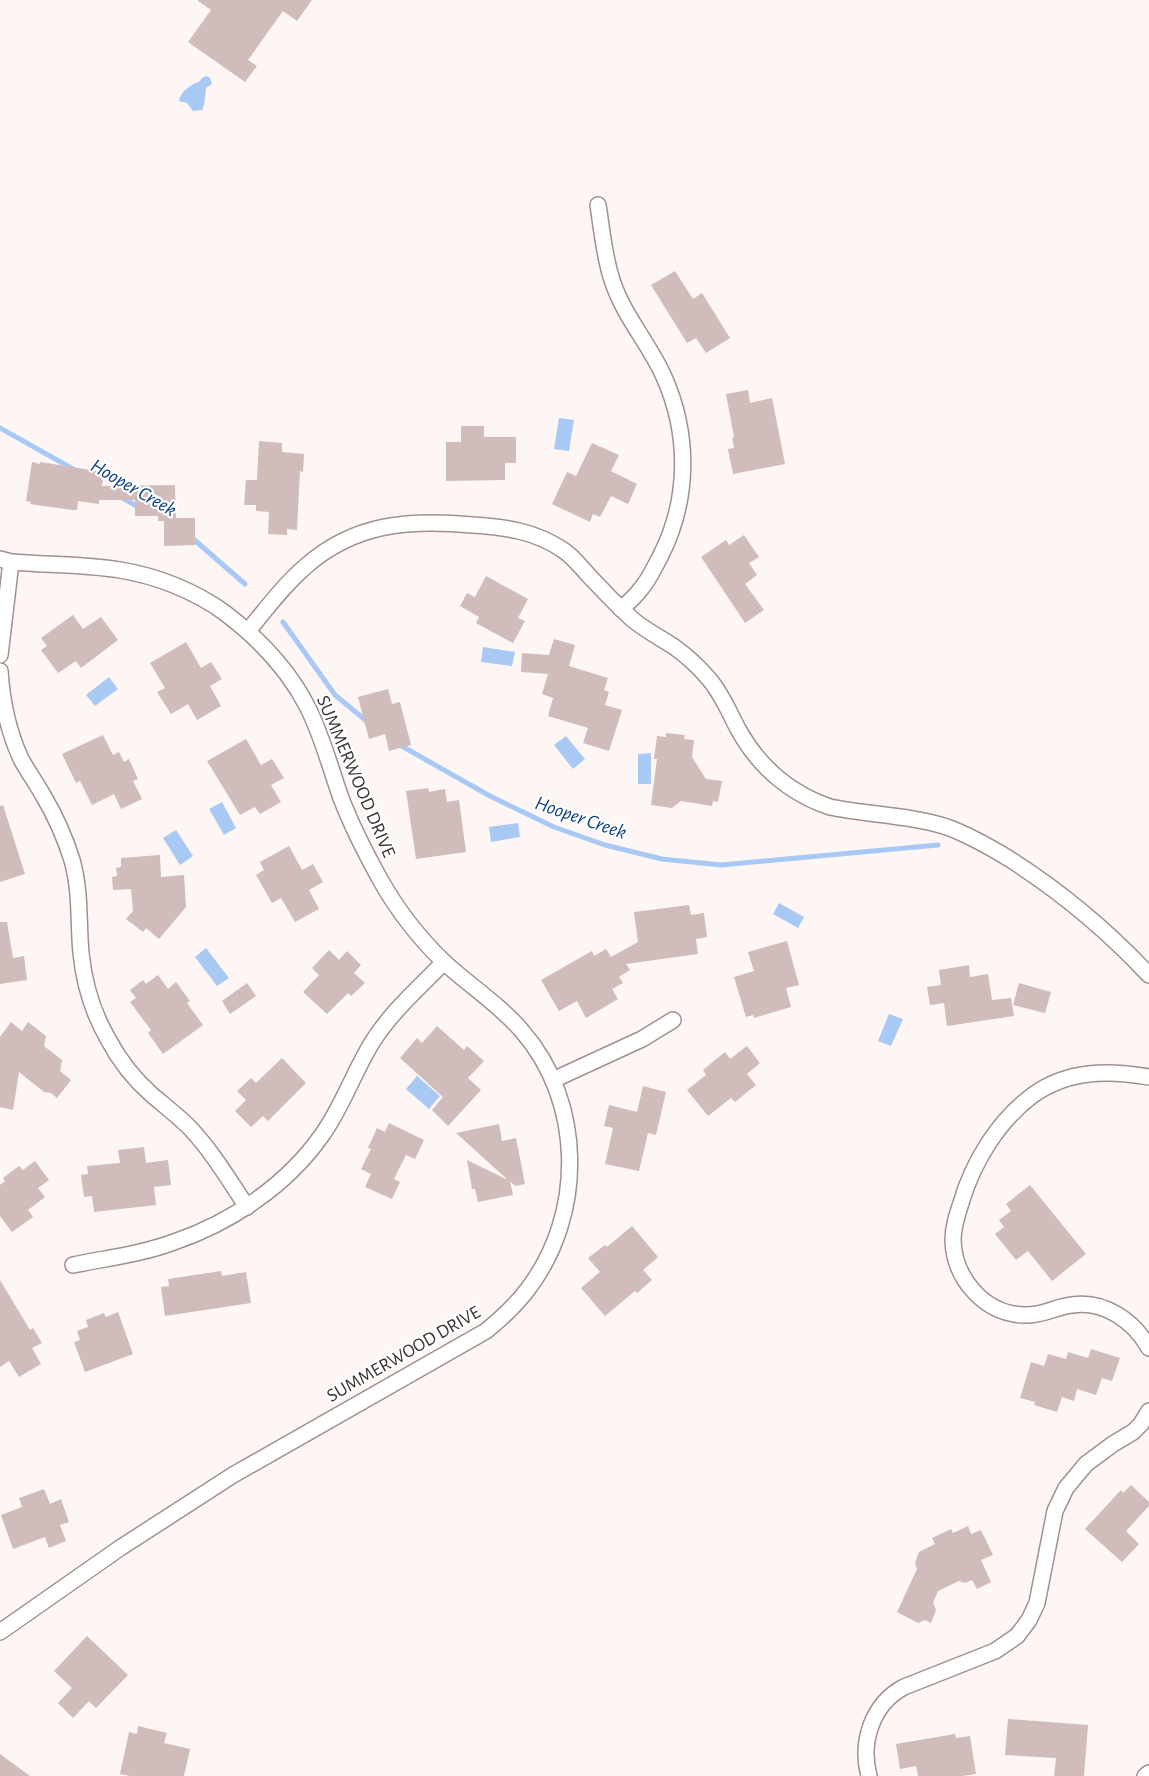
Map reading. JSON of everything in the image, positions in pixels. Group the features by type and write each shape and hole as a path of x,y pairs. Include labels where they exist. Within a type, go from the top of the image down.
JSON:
{"street":[{"path":"598,205 606,258 612,280 629,320 664,378 676,411 682,450 682,491 672,530 647,581 621,609"},
{"path":"248,631 289,584 320,554 343,541 365,532 415,522 439,522 495,527 536,536 550,542 575,560 621,609 641,626 674,647 700,669 719,692 754,755 774,777 786,786 816,802 927,822 948,828 983,843 1020,866 1072,903 1118,943 1149,974"},
{"path":"0,655 6,560"},
{"name":"SUMMERWOOD DRIVE","path":"0,1632 120,1548 233,1475 486,1331 503,1317 529,1288 542,1268 561,1226 570,1177 570,1150 561,1103 553,1080 535,1048 508,1016 444,962 423,940 386,890 354,830 307,705 293,682 278,663 248,631 223,612 200,597 147,576 119,569 6,560"},
{"path":"0,671 5,712 12,735 21,758 56,819 72,860 80,907 81,953 84,974 97,1018 120,1059 151,1094 189,1127 203,1143 247,1207"},
{"path":"73,1264 173,1243 223,1221 247,1207 273,1187 292,1170 332,1120 371,1043 381,1028 444,962"},
{"path":"553,1080 642,1039 673,1020"},
{"path":"1149,1076 1109,1072 1082,1074 1053,1084 1028,1099 1005,1121 980,1157 963,1196 956,1220 954,1240 954,1252 963,1276 980,1298 995,1308 1028,1315 1044,1314 1072,1305 1095,1306 1120,1316 1132,1325 1149,1348"},
{"path":"869,1776 866,1764 867,1739 872,1722 880,1707 894,1692 995,1651 1017,1636 1029,1620 1037,1603 1053,1517 1066,1488 1086,1464 1133,1432 1141,1424 1149,1411"},
{"path":"1145,1776 1149,1773"}],"water":[{"path":"206,76 210,78 212,84 206,88 202,110 193,111 187,103 179,101 181,95 186,89"},
{"path":"559,418 574,420 569,451 554,449"},
{"path":"483,647 515,652 512,666 481,662"},
{"path":"109,677 118,689 95,706 86,695"},
{"path":"566,736 585,759 573,769 554,745"},
{"path":"651,753 651,784 638,784 638,754"},
{"path":"222,802 236,828 224,835 209,809"},
{"path":"518,823 520,837 491,842 489,827"},
{"path":"176,830 193,856 180,865 163,838"},
{"path":"779,903 804,917 798,928 773,914"},
{"path":"206,948 229,978 217,986 195,957"},
{"path":"889,1014 903,1019 891,1046 878,1041"},
{"path":"417,1076 440,1096 429,1109 406,1089"}],"building":[{"path":"197,0 312,0 297,21 283,11 248,60 257,66 245,82 188,42 211,10"},
{"path":"675,271 693,299 702,293 730,338 706,353 696,338 687,343 651,285"},
{"path":"748,390 750,403 772,398 785,464 733,474 728,449 734,448 732,438 734,437 726,394"},
{"path":"461,426 484,426 484,437 516,437 516,463 505,463 505,480 446,481 446,442 461,442"},
{"path":"259,441 282,443 282,452 304,454 303,472 300,471 297,530 287,529 287,535 268,534 269,512 256,511 256,505 244,505 246,480 257,480"},
{"path":"592,443 619,455 611,471 637,484 628,504 611,496 600,517 593,514 590,522 552,504 567,472 576,476"},
{"path":"32,462 104,472 102,486 175,485 176,518 195,518 195,545 164,546 164,521 158,521 158,516 135,516 135,500 99,500 99,504 78,501 77,510 30,504 31,502 26,501"},
{"path":"744,535 759,557 749,563 757,575 745,584 764,610 745,623 701,557 726,540 729,545"},
{"path":"486,576 528,599 518,618 525,621 513,643 476,623 479,617 460,606 467,593 475,597"},
{"path":"73,615 83,629 101,617 118,640 81,668 76,661 58,673 41,650 47,646 41,638"},
{"path":"554,639 575,645 569,666 608,678 604,690 609,692 605,705 622,710 609,751 583,743 588,728 548,716 553,698 542,694 548,674 521,672 522,653 549,655"},
{"path":"186,642 201,668 211,662 222,679 210,686 221,706 197,720 188,704 171,714 157,692 165,688 150,663"},
{"path":"388,689 392,704 400,702 411,745 389,751 385,734 369,739 358,697"},
{"path":"666,733 685,735 684,739 694,740 692,757 706,779 722,781 718,802 713,801 712,806 681,801 672,808 651,805 657,759 654,759 657,736 666,737"},
{"path":"103,735 113,755 119,752 124,762 129,759 138,779 133,781 142,799 121,809 114,794 92,805 80,781 76,783 62,754"},
{"path":"246,739 261,765 272,759 284,778 271,785 281,802 260,814 255,807 240,815 207,761"},
{"path":"428,788 429,792 445,789 447,802 459,800 466,852 416,859 406,791"},
{"path":"3,805 25,874 0,882 0,806"},
{"path":"289,846 302,870 313,864 323,882 309,890 319,909 295,922 281,898 272,903 256,875 264,870 260,862"},
{"path":"160,855 161,877 184,875 186,907 159,939 146,928 143,932 126,919 133,911 131,889 113,890 112,877 117,876 116,868 121,867 121,858"},
{"path":"689,905 691,915 704,913 707,937 696,939 698,954 626,964 630,970 619,977 623,983 612,989 618,999 586,1018 577,1001 559,1011 541,980 592,951 594,956 606,949 611,957 638,942 634,912"},
{"path":"0,922 7,922 13,958 24,956 27,980 0,984"},
{"path":"787,941 799,985 786,988 791,1007 754,1018 753,1015 746,1017 734,977 754,971 748,952"},
{"path":"329,950 339,960 347,951 361,965 354,973 365,983 351,996 348,993 327,1014 303,992 319,975 312,968"},
{"path":"969,965 970,977 988,974 992,1000 1011,998 1014,1016 947,1026 944,1003 930,1005 927,987 941,985 939,970"},
{"path":"158,975 168,989 176,982 190,1001 187,1003 203,1025 163,1054 148,1033 151,1030 130,1002 136,998 130,990 143,980 146,984"},
{"path":"247,983 256,996 230,1014 222,1001"},
{"path":"1019,983 1051,992 1045,1013 1013,1005"},
{"path":"11,1022 22,1031 28,1022 46,1036 44,1046 62,1060 60,1071 71,1080 57,1098 51,1093 44,1092 19,1072 13,1110 0,1107 0,1037"},
{"path":"437,1026 464,1050 467,1046 484,1061 468,1078 481,1090 448,1126 432,1110 443,1097 400,1058 417,1038 422,1043"},
{"path":"747,1046 760,1063 747,1074 756,1085 735,1102 731,1098 708,1116 687,1090 706,1075 703,1070 725,1052 730,1059"},
{"path":"282,1058 306,1083 268,1121 263,1116 251,1127 235,1111 246,1100 237,1091 251,1078 256,1083"},
{"path":"643,1086 666,1092 656,1135 648,1133 639,1171 605,1164 613,1128 604,1126 609,1105 637,1112"},
{"path":"389,1123 424,1140 415,1159 406,1155 394,1179 400,1182 392,1199 365,1187 371,1174 361,1169 371,1149 368,1148 377,1128 385,1132"},
{"path":"499,1124 502,1141 516,1138 525,1184 515,1186 510,1181 513,1195 478,1202 475,1189 472,1189 467,1160 508,1180 456,1133"},
{"path":"144,1147 146,1163 168,1160 171,1185 154,1187 156,1205 94,1212 92,1196 84,1197 81,1175 88,1174 87,1166 120,1163 118,1150"},
{"path":"35,1161 49,1180 38,1188 45,1197 28,1210 33,1217 12,1232 0,1216 0,1185 5,1181 3,1178 19,1166 23,1170"},
{"path":"1030,1185 1086,1254 1052,1281 1028,1251 1016,1260 995,1234 1004,1227 999,1220 1011,1211 1006,1204"},
{"path":"632,1226 658,1257 643,1270 652,1280 637,1293 635,1291 605,1316 581,1288 600,1272 588,1258 605,1245 607,1247"},
{"path":"221,1271 222,1276 246,1272 251,1303 165,1316 161,1287 169,1286 168,1279"},
{"path":"0,1280 30,1330 33,1328 42,1343 32,1348 41,1364 19,1377 9,1361 0,1367"},
{"path":"118,1312 133,1354 85,1372 74,1342 80,1340 77,1331 88,1327 86,1320 104,1313 106,1317"},
{"path":"1091,1349 1120,1358 1112,1381 1102,1378 1096,1395 1077,1389 1074,1401 1062,1397 1057,1412 1034,1405 1035,1402 1020,1398 1031,1362 1044,1366 1048,1354 1066,1359 1068,1352 1088,1358"},
{"path":"1131,1485 1149,1502 1149,1506 1126,1531 1139,1544 1122,1562 1085,1529 1121,1490 1123,1493"},
{"path":"44,1489 50,1504 61,1499 69,1522 60,1525 66,1541 49,1548 45,1537 13,1549 1,1515 22,1507 19,1498"},
{"path":"968,1526 971,1534 981,1530 993,1555 981,1560 991,1582 977,1589 972,1580 965,1583 959,1581 938,1591 933,1603 936,1610 931,1623 925,1620 918,1623 897,1612 917,1569 915,1563 919,1552 935,1544 932,1538 951,1529 953,1533"},
{"path":"87,1636 128,1675 96,1708 89,1701 73,1718 58,1703 72,1688 54,1671"},
{"path":"1008,1719 1088,1725 1084,1776 1054,1776 1056,1758 1005,1755"},
{"path":"138,1726 167,1733 164,1743 190,1749 184,1776 130,1776 120,1774 129,1732 137,1734"},
{"path":"955,1734 956,1738 970,1736 976,1774 962,1776 918,1776 916,1766 900,1769 896,1744"},
{"path":"0,1754 30,1776 0,1776"}],"waterway":[{"name":"Hooper Creek","path":"0,428 73,469"},
{"name":"Hooper Creek","path":"121,497 140,508"},
{"name":"Hooper Creek","path":"191,537 245,584"},
{"name":"Hooper Creek","path":"283,622 335,695 369,723"},
{"name":"Hooper Creek","path":"398,744 490,796 554,827 605,845 662,859 721,865 938,845"}]}
